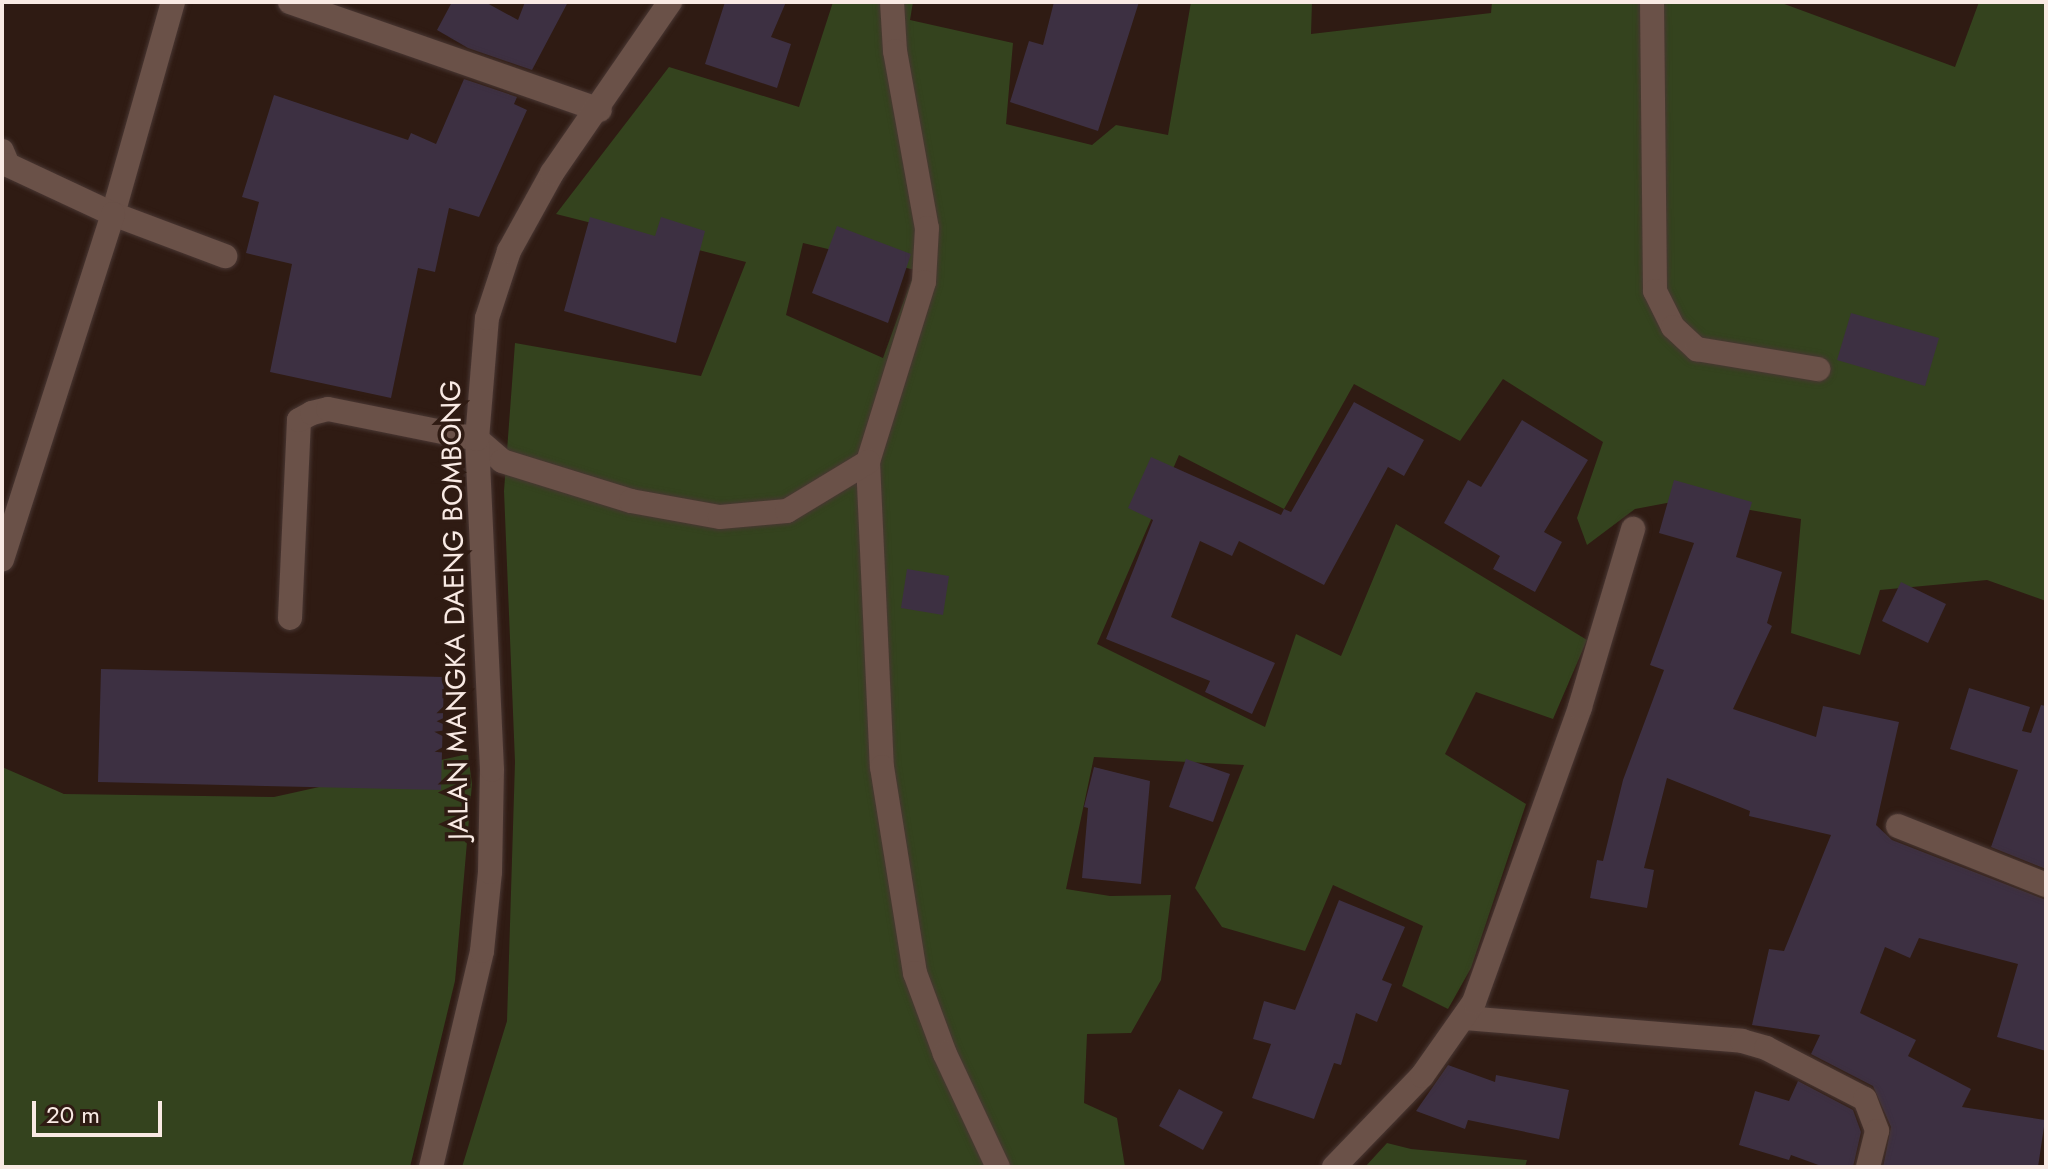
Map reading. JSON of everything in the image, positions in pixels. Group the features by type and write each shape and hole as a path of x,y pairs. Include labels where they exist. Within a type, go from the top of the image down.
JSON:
{"street":[{"path":"2,560 113,214 173,2"},
{"path":"290,2 600,110"},
{"name":"JALAN MANGKA DAENG BOMBONG","path":"431,1167 482,951 490,872 492,770 477,439 487,318 509,251 552,173 600,110 670,2"},
{"path":"892,2 895,51 927,228 924,282 868,462 882,767 915,973 945,1054 998,1167"},
{"path":"1652,2 1655,291 1673,327 1697,349 1818,369"},
{"path":"2,151 8,165 113,214 225,256"},
{"path":"290,618 299,420 328,409 477,439 510,463 631,501 720,517 787,511 868,462"},
{"path":"1334,1167 1422,1076 1465,1018 1575,721 1633,529"},
{"path":"1898,826 2046,885"},
{"path":"1465,1018 1742,1041 1766,1048 1865,1099 1877,1131 1868,1167"}],"green space":[{"path":"833,2 913,2 910,20 1013,43 1006,124 1092,145 1116,125 1168,135 1191,2 1312,2 1311,34 1491,13 1492,2 1779,2 1955,67 1979,2 2046,2 2046,601 1987,580 1880,590 1860,655 1791,633 1801,519 1688,499 1635,509 1587,545 1577,518 1603,442 1503,379 1460,441 1354,384 1284,509 1179,455 1097,644 1265,727 1296,634 1341,656 1396,524 1587,640 1553,719 1476,692 1445,754 1526,804 1471,968 1448,1009 1402,986 1423,926 1333,885 1305,951 1222,927 1195,888 1244,765 1094,757 1066,889 1110,896 1171,895 1161,980 1131,1033 1087,1034 1084,1103 1117,1118 1125,1167 462,1167 507,1021 515,762 504,491 515,343 701,376 746,262 556,214 669,67 799,107","holes":["803,243 915,270 883,358 786,315"]},
{"path":"468,754 472,784 455,981 410,1167 2,1167 2,767 64,794 274,797"},
{"path":"1387,1143 1411,1149 1527,1160 1525,1167 1365,1167"}],"building":[{"path":"452,2 485,2 518,20 525,2 568,2 532,70 468,48 437,30"},
{"path":"725,2 786,2 771,37 791,44 777,88 705,64"},
{"path":"1054,2 1139,2 1098,131 1010,102 1029,41 1043,45"},
{"path":"464,79 517,97 514,104 527,110 479,217 449,208 435,272 418,268 391,398 270,372 292,264 246,253 259,202 242,197 274,95 408,140 411,133 436,144"},
{"path":"590,217 655,236 661,217 705,231 676,343 564,311"},
{"path":"837,226 911,254 888,323 812,293"},
{"path":"1851,313 1939,338 1925,386 1837,360"},
{"path":"1354,402 1424,440 1404,476 1388,467 1324,585 1239,541 1232,556 1200,541 1171,617 1275,663 1252,714 1205,692 1210,681 1106,639 1153,520 1128,508 1151,457 1281,515 1284,509 1291,512"},
{"path":"1522,420 1588,460 1544,532 1562,542 1535,592 1493,569 1500,556 1444,523 1468,480 1481,487"},
{"path":"1674,480 1752,502 1736,557 1782,572 1767,623 1772,626 1733,709 1816,737 1823,706 1899,722 1876,825 1892,840 2046,900 2046,1051 1997,1037 2018,964 1919,938 1910,958 1885,947 1860,1013 1916,1040 1908,1056 1971,1089 1962,1107 2045,1120 2038,1167 1883,1167 1891,1127 1873,1086 1811,1054 1820,1035 1752,1025 1769,949 1784,951 1831,835 1749,816 1750,811 1667,778 1644,868 1654,870 1647,908 1590,898 1597,860 1603,861 1623,780 1664,670 1650,665 1694,543 1659,533"},
{"path":"907,569 949,576 943,615 901,608"},
{"path":"1901,582 1946,604 1928,643 1882,621"},
{"path":"101,669 444,677 441,790 98,782"},
{"path":"1969,688 2030,707 2022,731 2031,733 2041,705 2046,706 2046,869 1991,847 2018,770 1950,749"},
{"path":"1186,759 1230,774 1213,822 1169,807"},
{"path":"1094,767 1150,781 1141,884 1082,878 1088,808 1084,807"},
{"path":"1339,900 1405,927 1382,980 1392,984 1377,1022 1356,1013 1341,1065 1334,1063 1314,1119 1252,1098 1271,1044 1253,1039 1264,1001 1295,1010"},
{"path":"1448,1065 1495,1082 1496,1075 1569,1090 1559,1139 1468,1120 1465,1129 1416,1111"},
{"path":"1798,1081 1853,1110 1861,1132 1853,1167 1824,1167 1791,1155 1789,1160 1739,1145 1755,1091 1789,1101"},
{"path":"1179,1089 1223,1112 1203,1150 1159,1126"}]}
